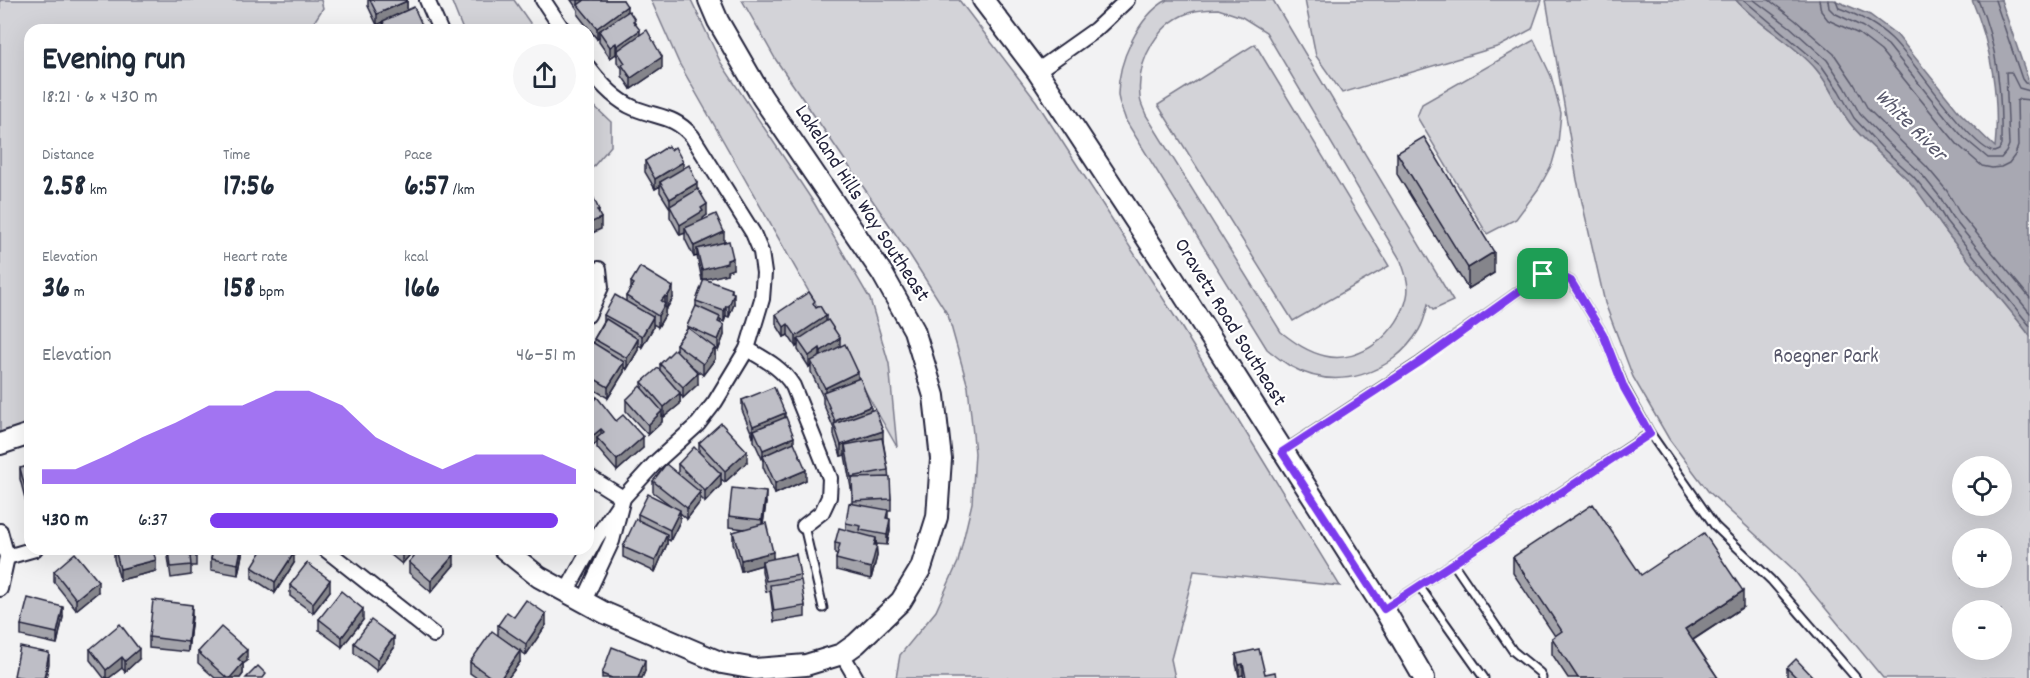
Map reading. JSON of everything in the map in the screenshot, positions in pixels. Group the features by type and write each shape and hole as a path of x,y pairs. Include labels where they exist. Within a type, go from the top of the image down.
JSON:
{"street":[{"path":"427,0 437,24"},
{"path":"543,0 559,24"},
{"name":"Lakeland Hills Way Southeast","path":"512,555 539,577 584,603 678,646 722,663 755,669 806,665 842,654 902,601 921,568 937,517 941,459 934,396 914,330 888,283 762,97 718,21 709,0"},
{"name":"Oravetz Road Southeast","path":"983,0 1038,71 1169,272 1384,609 1424,678"},
{"path":"1038,71 1095,30 1127,0"},
{"path":"594,75 622,102 675,120 692,136 753,234 761,252 764,273 762,299 747,349 715,402 698,424 655,463 623,498 594,542"},
{"path":"594,302 601,287 599,269"},
{"path":"747,349 775,365 787,376 830,478 829,497 822,512 804,526"},
{"path":"0,444 24,436"},
{"path":"594,480 623,498"},
{"path":"584,603 612,541 623,498"},
{"path":"0,531 7,557 0,589"},
{"path":"7,557 24,552"},
{"path":"333,555 434,635"},
{"path":"566,592 587,555"},
{"path":"842,654 856,678"}],"lane":[{"path":"1282,452 1420,362 1543,274 1558,274 1571,281 1603,334 1624,388 1650,434 1715,526 1771,580 1856,678"},
{"path":"1384,609 1650,434"},
{"path":"804,526 823,608"},
{"path":"1453,563 1513,651 1540,673 1542,678"},
{"path":"1419,585 1484,678"}],"green space":[{"path":"0,0 321,0 323,8 313,24 24,24 24,436 0,444"},
{"path":"451,0 514,0 531,24 461,24"},
{"path":"651,0 691,0 721,63 814,203 870,299 889,364 897,447 679,63"},
{"path":"742,0 959,0 1036,101 1177,320 1340,586 1194,571 1171,659 1175,678 896,678 900,655 936,611 958,562 972,503 975,453 968,387 948,315 910,255 776,60"},
{"path":"1167,0 1273,0 1453,301 1433,310 1428,304 1419,330 1408,346 1394,358 1362,375 1326,378 1308,374 1290,366 1267,349 1126,121 1120,104 1119,81 1126,54 1139,28 1157,7","holes":["1209,9 1218,9 1242,17 1266,32 1401,261 1404,270 1408,292 1403,310 1396,322 1377,343 1352,355 1325,356 1302,347 1281,332 1141,104 1140,83 1146,56 1152,44 1170,23 1195,11"]},
{"path":"1305,0 1542,0 1532,29 1500,46 1342,93 1316,56"},
{"name":"Roegner Park","path":"1546,0 1736,0 1755,18 1797,50 1816,69 1850,123 1914,186 1952,239 2030,336 2030,678 1883,678 1793,569 1708,491 1669,439 1633,377 1605,303 1577,180"},
{"path":"1534,40 1551,76 1561,113 1558,143 1552,164 1539,188 1516,219 1487,234 1417,117 1422,104"},
{"path":"1255,44 1389,266 1293,321 1158,105"},
{"path":"594,106 611,122 611,146 594,166"}],"water":[{"name":"White River","path":"1736,0 1834,0 1870,15 1897,35 1959,112 1995,147 1995,91 1989,54 1972,0 2001,0 2030,85 2030,336 1952,239 1914,186 1850,123 1816,69 1797,50 1755,18"}],"building":[{"path":"370,0 407,0 407,1 377,14"},
{"path":"585,0 623,0 627,6 597,28 578,5"},
{"path":"414,7 422,24 384,24 383,21"},
{"path":"629,11 640,30 617,46 616,43 610,47 599,31"},
{"path":"647,30 662,57 631,78 622,65 625,63 617,51"},
{"path":"1424,137 1494,252 1468,268 1397,153"},
{"path":"668,146 671,150 675,147 683,162 655,179 645,161"},
{"path":"689,165 697,183 670,199 660,182"},
{"path":"698,189 707,204 701,208 703,211 680,225 670,206"},
{"path":"594,199 599,210 597,210 601,218 594,221"},
{"path":"716,214 724,232 694,246 685,228"},
{"path":"729,241 733,258 727,260 727,263 702,270 697,249"},
{"path":"640,267 673,287 667,297 665,296 661,301 665,304 658,316 626,296 634,284 631,282"},
{"path":"704,279 732,289 731,292 734,293 729,306 726,306 724,311 696,301"},
{"path":"809,292 815,301 813,303 816,308 820,306 826,316 796,336 788,324 784,327 776,314"},
{"path":"615,295 653,317 642,336 604,315"},
{"path":"696,306 720,317 718,322 724,325 718,340 687,326"},
{"path":"606,319 638,339 627,358 594,339"},
{"path":"828,320 840,338 809,356 798,340"},
{"path":"688,328 715,348 703,364 676,344"},
{"path":"594,343 624,362 608,387 594,379"},
{"path":"845,344 858,372 825,388 811,361"},
{"path":"675,349 698,373 683,387 660,364"},
{"path":"658,368 680,393 664,407 642,382"},
{"path":"860,378 871,406 835,421 823,392"},
{"path":"640,386 662,411 648,425 626,400"},
{"path":"774,387 785,413 753,426 742,400"},
{"path":"597,397 616,421 623,415 643,437 617,460 597,438 604,432 601,429 594,435 594,400"},
{"path":"875,409 883,431 841,445 834,424"},
{"path":"786,417 794,437 763,450 754,430"},
{"path":"721,423 747,451 725,471 699,443"},
{"path":"882,438 888,470 851,477 845,445"},
{"path":"794,442 806,470 775,483 763,456"},
{"path":"694,447 721,474 705,491 678,464"},
{"path":"666,464 700,492 687,508 653,481"},
{"path":"24,467 24,483 20,468"},
{"path":"890,477 891,499 853,501 852,478"},
{"path":"732,488 766,492 762,520 729,516"},
{"path":"648,494 680,510 670,530 638,514"},
{"path":"849,503 888,510 886,518 890,519 887,535 860,530 861,526 846,523"},
{"path":"1593,504 1641,575 1704,533 1743,591 1685,629 1718,678 1578,678 1552,638 1562,631 1513,557"},
{"path":"636,519 667,534 655,561 623,547"},
{"path":"766,523 773,552 741,560 733,532"},
{"path":"839,528 876,538 874,545 877,545 871,568 836,559 840,544 835,543"},
{"path":"796,554 800,575 766,581 762,561"},
{"path":"73,555 77,555 98,581 76,599 54,571"},
{"path":"116,555 154,555 156,560 120,569"},
{"path":"170,555 196,555 190,556 191,565 171,567"},
{"path":"212,555 240,555 238,564 211,559"},
{"path":"259,555 293,555 275,582 252,567"},
{"path":"415,555 454,555 431,581 409,562"},
{"path":"307,563 330,580 313,603 290,585"},
{"path":"801,580 805,606 774,611 770,585"},
{"path":"341,591 363,609 342,637 319,619"},
{"path":"28,598 63,607 57,633 21,625"},
{"path":"153,600 192,605 188,642 149,637"},
{"path":"526,600 546,614 526,644 498,625 507,612 514,617"},
{"path":"371,620 394,637 377,660 354,643"},
{"path":"120,624 139,649 125,661 122,657 106,670 90,649"},
{"path":"221,627 247,650 238,659 243,663 230,678 227,678 198,652"},
{"path":"492,631 520,651 501,678 492,678 470,662"},
{"path":"20,647 49,653 44,678 14,676"},
{"path":"612,647 645,660 638,678 612,678 602,674"},
{"path":"1259,649 1265,674 1275,672 1276,678 1246,678 1243,664 1239,665 1236,654"},
{"path":"1796,659 1814,678 1797,678 1787,668"},
{"path":"258,666 266,674 263,678 246,678"}],"route":[{"path":"1543,274 1558,274 1571,281 1603,334 1624,388 1650,434 1384,609 1282,452 1420,362 1543,274"}]}
